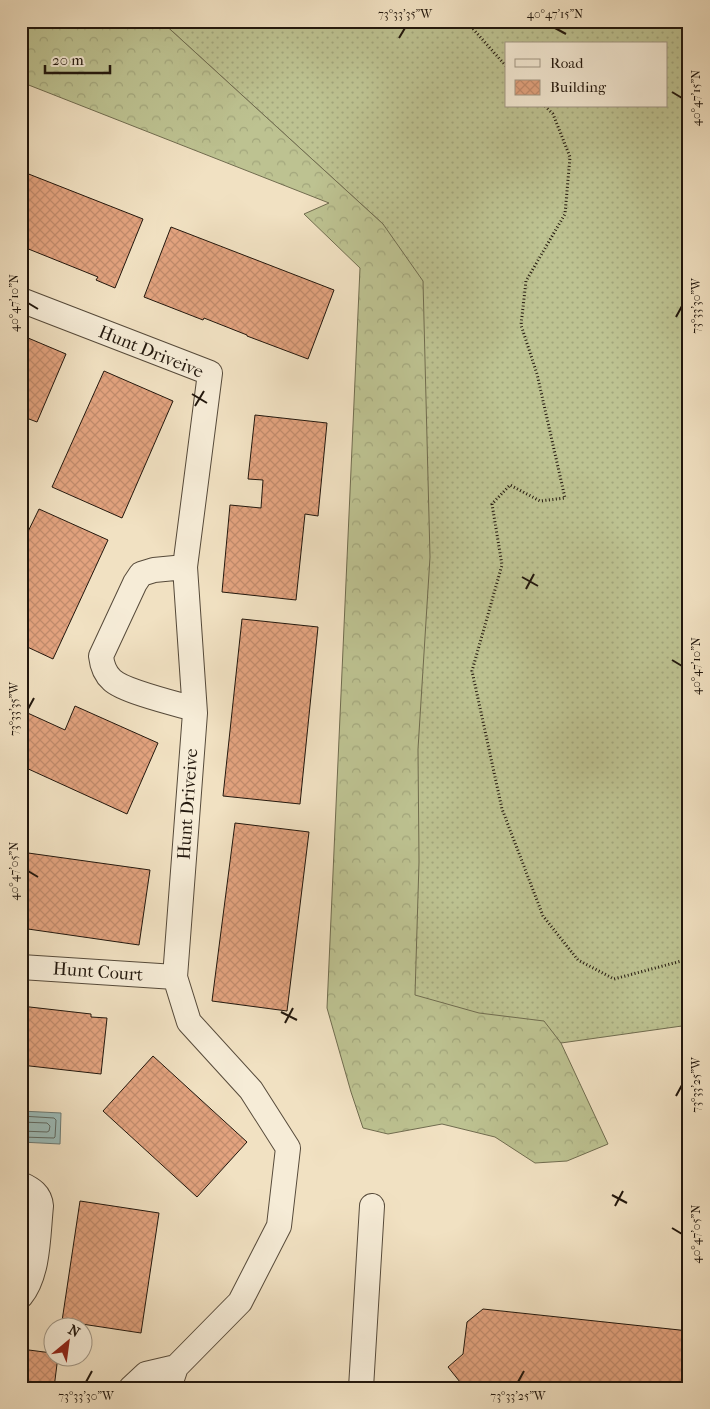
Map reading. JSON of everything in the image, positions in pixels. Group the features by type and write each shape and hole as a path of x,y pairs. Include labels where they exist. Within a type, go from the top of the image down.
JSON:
{"street":[{"name":"Hunt Driveive","path":"21,300 210,373 186,567 194,709 175,977 188,1022 252,1090 288,1148 279,1226 240,1302 172,1377 146,1374 131,1388"},
{"path":"186,567 154,570 141,574 101,656 102,667 112,681 124,687 194,709"},
{"name":"Hunt Court","path":"21,967 175,977"},
{"path":"21,1184 37,1194 41,1206 32,1277 21,1296"},
{"path":"361,1388 372,1206"}],"path":[{"path":"466,21 505,65"},
{"path":"547,108 553,114 570,157 565,214 526,281 521,325 537,374 565,498 540,501 510,485 492,504 502,565 472,671 502,808 543,916 578,960 614,979 689,959"}],"green space":[{"path":"21,21 161,21 383,224 423,281 430,557 418,749 419,862 415,995 479,1013 544,1021 561,1043 608,1144 567,1161 535,1163 495,1137 442,1124 388,1134 363,1128 327,1008 360,268 304,214 329,203 21,82"},
{"path":"161,21 689,21 689,1025 561,1043 358,1065 383,224"}],"water":[{"path":"21,1111 61,1113 60,1144 21,1142"}],"building":[{"path":"21,171 143,219 115,288 96,280 98,277 21,246"},
{"path":"171,227 334,290 308,359 204,318 203,320 144,297"},
{"path":"21,335 66,354 37,422 21,416"},
{"path":"104,371 173,401 122,518 52,487"},
{"path":"255,415 327,423 318,516 305,514 296,600 222,592 230,505 261,508 263,480 248,479"},
{"path":"39,509 108,540 53,659 21,644 21,546"},
{"path":"242,619 318,627 300,804 223,796"},
{"path":"75,706 158,743 127,814 24,767 21,773 21,710 65,730"},
{"path":"235,823 309,832 287,1011 212,1001"},
{"path":"21,852 150,870 139,945 21,928"},
{"path":"21,1006 91,1014 91,1017 107,1018 101,1074 21,1065"},
{"path":"153,1056 247,1142 197,1197 103,1111"},
{"path":"80,1201 159,1213 141,1333 92,1326 92,1316 63,1316"},
{"path":"483,1309 689,1331 689,1388 459,1388 460,1382 448,1367 463,1354 467,1322"},
{"path":"21,1349 42,1352 42,1366 57,1366 54,1388 21,1388"}]}
